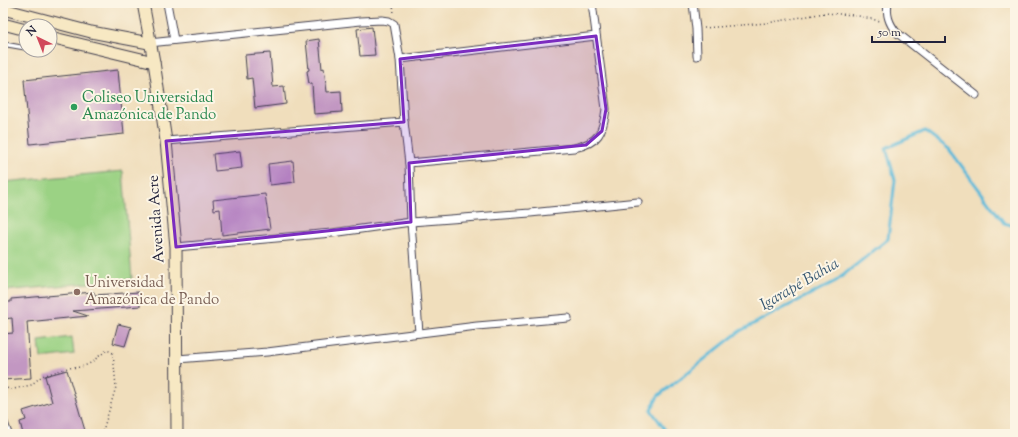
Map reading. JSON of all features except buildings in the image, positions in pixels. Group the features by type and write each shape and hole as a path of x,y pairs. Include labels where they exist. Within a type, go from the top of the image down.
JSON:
{"main road":[{"name":"Avenida Acre","path":"142,3 154,62 166,141 176,247 177,434"},
{"path":"3,9 31,18"},
{"path":"3,24 18,28"},
{"path":"58,25 149,43"},
{"path":"58,39 154,62"}],"street":[{"path":"167,3 174,40"},
{"path":"408,163 560,150 586,146 592,142 602,131 606,109 592,3"},
{"path":"693,3 696,29 696,56"},
{"path":"888,3 886,11 890,24 896,32 976,95"},
{"path":"149,43 362,21 382,20 389,21 394,24 400,59 419,334"},
{"path":"400,59 596,36"},
{"path":"166,141 404,122"},
{"path":"176,247 332,233 411,222 530,213 638,202"},
{"path":"177,359 267,352 477,326 568,318"}],"lane":[{"path":"3,44 18,47"},
{"path":"3,415 10,434"}],"path":[{"path":"696,29 767,23 825,13 854,15 890,24"},
{"path":"3,388 14,389 32,385 42,376 68,368 81,367 89,364 107,350 113,353 116,387 102,434"}],"highlighted area":[{"path":"596,36 606,109 602,131 586,145 409,163 411,222 176,247 166,141 404,122 400,59"}],"green space":[{"path":"123,171 132,279 3,291 3,182"},
{"path":"72,337 74,354 41,358 39,341"}],"waterway":[{"name":"Igarapé Bahia","path":"668,434 651,410 658,396 740,331 836,281 888,239 895,180 886,148 925,131 949,149 1004,223 1015,226"}],"place":[{"name":"Coliseo Universidad Amazónica de Pando","path":"74,107"},
{"name":"Universidad Amazónica de Pando","path":"77,292"}]}
